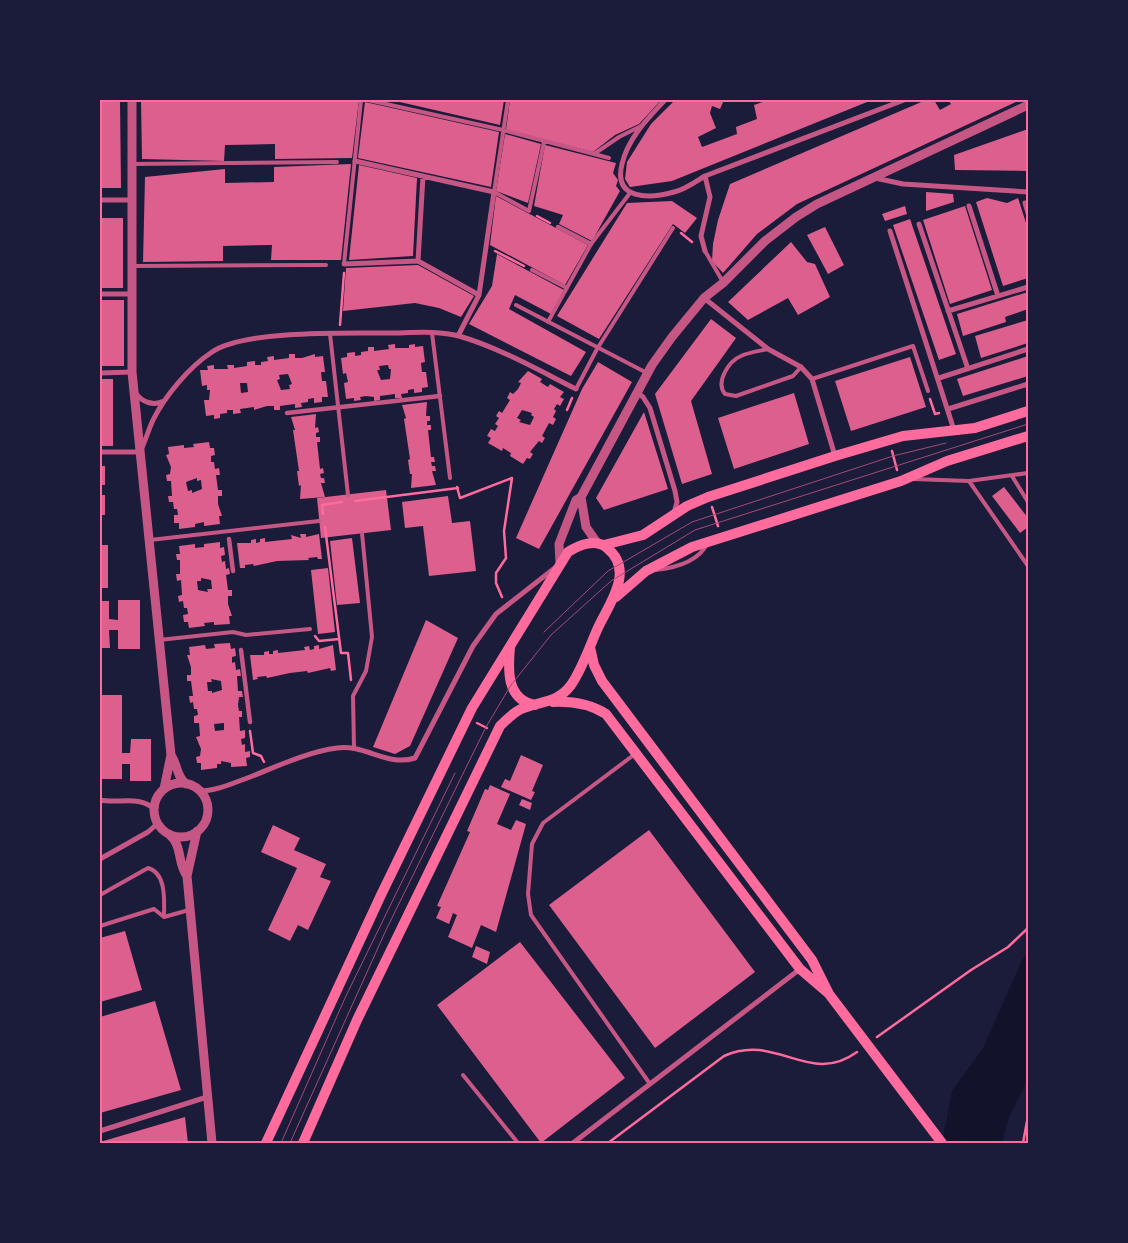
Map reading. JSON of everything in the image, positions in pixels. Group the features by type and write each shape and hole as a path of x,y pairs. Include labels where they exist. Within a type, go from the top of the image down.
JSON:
{"main road":[{"path":"266,1143 381,896 472,708 568,552 585,544 601,544 642,535 687,506 708,497 835,456 903,436 975,428 1028,411"},
{"path":"614,599 646,571 677,553 722,536 903,480 947,461 1028,436"},
{"path":"303,1143 357,1020 491,741 500,726 518,710 562,695 571,685 614,599 618,587 618,564 611,551 601,544"},
{"path":"510,644 508,670 511,685 525,701 540,704 579,703 598,708 606,714 800,969 829,994 942,1143"},
{"path":"590,647 594,664 602,681 812,960 829,994"}],"street":[{"path":"132,100 132,372 171,755 164,789 159,795 154,809 158,824 177,844 182,870 187,876"},
{"path":"665,100 641,126 622,164 621,182 624,189 630,193 640,196 675,192 705,176 904,100"},
{"path":"199,791 215,790 324,750 354,748 394,760 404,761 415,758 472,646 496,614 559,564 559,544 576,500 581,497 648,374 672,337 704,298 723,283 751,254 796,217 872,177 1028,105"},
{"path":"355,161 494,192 480,295 458,336"},
{"path":"418,261 422,176"},
{"path":"705,176 710,196 701,236 705,251"},
{"path":"872,177 903,184 1028,192"},
{"path":"100,200 132,200"},
{"path":"1025,203 1028,213"},
{"path":"969,206 998,296"},
{"path":"919,224 968,369"},
{"path":"558,227 592,244"},
{"path":"890,231 939,378 954,431"},
{"path":"344,264 418,261 480,295"},
{"path":"948,311 1028,287"},
{"path":"100,294 131,294"},
{"path":"704,298 768,349 801,367 812,379 835,456"},
{"path":"140,452 153,420 192,368 213,351 238,342 284,335 432,333 458,336 510,357 576,389"},
{"path":"939,378 1028,349"},
{"path":"100,372 132,372"},
{"path":"948,409 1028,384"},
{"path":"134,390 142,400 148,403 161,403 167,400"},
{"path":"638,393 650,408 676,491 677,502 672,517"},
{"path":"287,413 440,396"},
{"path":"100,452 140,452"},
{"path":"581,497 586,527 601,544"},
{"path":"229,539 233,571"},
{"path":"241,650 250,722"},
{"path":"168,834 183,837 197,831 202,826 207,812 207,804 199,791 186,784 178,776 175,761 171,755"},
{"path":"164,789 178,784 186,784"},
{"path":"100,800 108,802 143,801 154,809"},
{"path":"100,859 148,832 158,824"},
{"path":"197,831 187,876 212,1143"},
{"path":"573,1143 800,969"},
{"path":"100,1131 208,1097"}],"lane":[{"path":"344,264 361,100"},
{"path":"368,100 503,130 609,158"},
{"path":"508,100 494,192 529,211 544,142"},
{"path":"594,155 612,141 641,126"},
{"path":"132,164 337,162"},
{"path":"548,322 592,244 630,193"},
{"path":"576,389 597,349 674,228"},
{"path":"705,251 723,283"},
{"path":"131,266 326,265"},
{"path":"532,270 566,288"},
{"path":"516,305 648,374"},
{"path":"432,333 450,478"},
{"path":"330,334 348,495"},
{"path":"812,379 913,346 928,391"},
{"path":"768,349 739,356 721,377 721,386 725,394 736,396 793,376 801,367"},
{"path":"903,480 969,481 1028,473"},
{"path":"1012,476 1028,502"},
{"path":"969,481 1028,566"},
{"path":"148,540 320,521"},
{"path":"354,748 354,696 366,671 372,637 362,533"},
{"path":"159,640 233,632 246,635 310,629"},
{"path":"636,752 543,822 532,844 528,894 531,915 650,1084"},
{"path":"100,895 148,868 157,873 164,892 164,917"},
{"path":"100,926 154,909 164,917"},
{"path":"164,917 189,910"},
{"path":"463,1075 518,1143"}],"path":[{"path":"529,211 558,227"},
{"path":"674,228 705,251"},
{"path":"486,246 532,270"},
{"path":"340,333 344,264"},
{"path":"888,440 903,480"},
{"path":"450,478 458,488 460,498 512,478 504,531 506,558 496,573 496,583 506,606"},
{"path":"323,514 322,505 458,488"},
{"path":"708,497 722,536"},
{"path":"324,524 341,653 348,652 354,696"},
{"path":"310,629 319,641 339,639"},
{"path":"250,722 252,754 260,756 268,770"},
{"path":"608,1143 724,1056 737,1050 767,1049 807,1063 821,1065 842,1061 932,996 1008,947 1028,928"},
{"path":"1023,1143 1028,1116"}],"shaded area":[{"path":"1028,953 1028,1079 1009,1117 1002,1143 942,1143 952,1091 983,1048 1023,958"}],"building":[{"path":"100,100 120,100 121,188 100,188"},
{"path":"141,100 359,100 352,158 275,159 275,144 225,145 224,161 142,159"},
{"path":"391,100 504,100 500,125"},
{"path":"510,100 661,100 639,124 615,135 593,152 506,130"},
{"path":"675,100 724,100 720,109 712,106 710,113 716,128 698,137 702,147 737,134 736,127 757,119 754,105 768,100 872,100 672,181 630,187 625,179 627,162 651,124"},
{"path":"926,100 934,100 940,110 951,104 948,100 1020,100 797,204 757,234 723,273 712,261 718,220 730,184"},
{"path":"365,102 499,132 491,187 358,158"},
{"path":"1028,129 1028,171 955,170 954,155"},
{"path":"505,134 541,144 528,203 496,191"},
{"path":"545,145 616,163 613,173 618,180 616,186 620,191 592,241 559,224 563,215 534,206"},
{"path":"351,164 341,260 271,260 272,245 223,246 223,261 143,262 145,177 225,169 225,183 274,182 274,167"},
{"path":"359,165 417,178 413,256 349,260"},
{"path":"926,192 953,194 954,202 926,211"},
{"path":"496,196 588,245 565,285 490,245"},
{"path":"987,198 1007,203 1018,198 1028,229 1028,278 1003,286 976,202"},
{"path":"672,201 697,218 685,233 673,224 599,339 557,316 627,203"},
{"path":"905,206 907,214 885,221 882,214"},
{"path":"965,206 992,290 950,304 923,220"},
{"path":"100,218 123,218 123,288 100,288"},
{"path":"910,219 956,354 939,360 893,225"},
{"path":"825,227 844,265 828,274 807,235"},
{"path":"791,242 807,262 815,264 830,297 798,315 788,298 748,320 728,302"},
{"path":"497,254 564,290 551,314 515,295 509,309 586,352 571,376 469,324 492,286"},
{"path":"418,265 474,296 461,317 439,308 415,303 343,311 346,268"},
{"path":"1028,292 1028,309 1005,317 1006,322 963,336 957,314"},
{"path":"100,300 124,300 124,366 100,366"},
{"path":"711,319 736,338 691,401 712,474 682,484 655,394"},
{"path":"1028,320 1028,343 981,358 975,336"},
{"path":"395,344 395,348 409,348 409,345 415,344 415,347 423,346 425,362 421,363 422,372 426,372 428,387 422,388 422,392 414,393 414,389 408,390 408,393 401,394 402,398 395,398 395,394 380,396 380,400 374,401 374,397 366,396 360,397 361,400 354,401 354,398 346,399 344,383 348,382 346,373 343,374 341,358 347,357 347,353 355,352 355,356 361,355 361,352 368,351 368,347 374,347 374,351 389,349 388,345","holes":["388,365 389,369 391,369 390,379 381,380 377,370 380,370 379,366"]},
{"path":"289,354 295,354 295,358 315,354 315,357 323,356 325,372 321,372 322,381 326,381 328,397 322,397 322,402 314,403 314,398 308,399 308,402 301,403 302,407 295,408 295,404 280,406 280,410 274,410 274,406 267,406 254,410 254,407 240,409 241,413 233,414 233,410 227,410 227,413 220,414 220,418 214,419 214,415 206,416 204,400 209,400 210,390 207,390 207,385 202,386 200,370 208,370 207,366 214,365 214,369 228,369 227,365 234,365 234,368 247,366 247,362 255,361 255,365 261,365 261,362 268,361 267,357 274,356 274,360 289,358","holes":["288,374 292,384 289,385 290,389 281,390 277,380 280,379 279,375","240,383 247,383 248,392 241,393"]},
{"path":"1028,356 1028,376 963,396 957,379"},
{"path":"910,357 926,407 851,431 835,381"},
{"path":"598,362 632,382 539,549 516,538 582,389"},
{"path":"528,371 542,379 540,382 548,387 550,384 564,392 560,397 564,399 560,406 557,404 554,409 556,411 553,417 556,419 553,425 549,423 542,436 545,438 542,443 539,441 530,452 533,454 530,459 527,458 523,464 510,456 511,453 503,448 502,451 488,443 491,438 487,436 491,429 495,431 498,426 495,424 499,418 496,416 499,411 502,413 510,400 507,398 510,392 513,394 518,389 521,383 518,382","holes":["522,410 532,413 531,415 534,417 530,425 519,422 521,420 517,418"]},
{"path":"100,379 113,379 113,446 100,446"},
{"path":"794,393 809,444 734,469 718,418"},
{"path":"427,402 426,416 430,416 430,421 427,421 427,425 431,425 431,430 428,430 431,457 434,457 435,462 431,462 432,466 435,466 436,471 432,471 436,485 411,488 412,474 410,474 408,460 410,459 404,419 406,418 402,405"},
{"path":"644,412 668,489 604,510 596,498"},
{"path":"316,414 315,428 318,427 319,432 316,433 316,437 320,437 320,442 317,442 320,469 323,468 324,473 320,474 321,478 324,478 325,483 321,483 325,497 300,499 301,485 299,486 297,471 299,471 293,430 295,430 291,417"},
{"path":"209,442 210,448 214,448 215,455 211,456 211,462 214,462 215,469 219,468 220,475 216,475 218,490 222,490 222,496 218,496 218,504 222,516 219,516 220,524 204,526 204,522 195,524 195,527 179,529 179,523 174,523 174,515 178,515 177,509 174,509 173,502 169,502 168,496 172,496 171,481 167,481 166,475 170,474 171,467 166,455 169,454 168,447 184,445 184,448 194,447 193,444","holes":["197,478 197,481 201,480 202,489 192,493 192,490 188,491 186,482"]},
{"path":"100,466 105,466 105,485 100,485"},
{"path":"1004,487 1028,518 1028,527 1020,533 992,496"},
{"path":"386,490 391,530 321,538 317,498"},
{"path":"100,495 105,495 105,515 100,515"},
{"path":"448,496 452,523 470,521 476,571 429,576 423,526 405,528 402,502"},
{"path":"300,534 306,534 306,537 319,534 322,559 317,557 308,558 309,560 277,561 254,566 253,564 245,565 245,568 240,568 237,543 251,543 251,540 256,539 256,543 260,542 260,539 265,538 265,542 292,539 291,535 301,538"},
{"path":"352,538 360,603 337,605 330,541"},
{"path":"220,542 220,548 224,547 225,555 221,556 222,562 225,561 226,569 229,568 230,574 226,575 228,590 232,590 232,596 228,596 228,604 232,616 229,616 230,624 214,625 214,622 204,623 205,626 189,628 188,622 184,622 183,615 188,614 187,608 184,608 183,601 179,602 178,596 182,595 181,580 177,581 176,574 180,574 180,560 177,560 176,554 180,554 179,546 195,544 195,548 204,547 204,544","holes":["201,578 211,580 212,589 207,589 208,592 198,590 197,581 201,581"]},
{"path":"100,545 108,545 108,588 100,588"},
{"path":"328,568 335,632 318,634 311,570"},
{"path":"118,600 140,600 140,649 118,649 118,630 109,630 110,648 100,648 100,601 109,601 109,619 118,620"},
{"path":"426,620 458,638 410,746 395,754 373,747"},
{"path":"230,643 231,649 235,648 236,656 232,657 232,663 235,662 236,670 240,669 241,676 237,676 238,691 242,691 243,697 239,697 238,705 239,711 242,711 242,717 239,717 240,731 245,730 245,738 241,739 242,745 245,744 245,752 250,751 250,757 246,758 247,766 231,767 231,763 221,761 221,764 217,764 217,768 201,770 201,763 197,763 196,757 200,756 201,749 196,737 200,736 199,723 194,723 194,716 198,715 197,709 194,709 193,702 190,703 189,696 193,696 191,681 187,681 187,675 191,675 191,667 187,655 190,655 189,647 205,645 206,649 215,648 214,644","holes":["211,679 221,681 222,690 212,693 212,691 208,691 207,682 212,682","224,723 224,730 215,731 214,724"]},
{"path":"319,645 319,649 333,645 336,670 331,671 330,668 308,673 307,671 267,678 266,676 257,677 258,679 253,680 250,655 264,655 264,652 269,651 269,654 273,654 273,651 278,650 278,653 305,650 304,647 309,646 310,650 314,649 314,646"},
{"path":"100,695 122,695 122,753 130,753 131,739 151,739 151,781 130,781 130,764 122,764 122,779 100,779"},
{"path":"521,755 543,765 532,791 535,792 531,800 501,787 505,779 510,781"},
{"path":"490,785 510,794 497,824 511,830 516,820 526,824 496,932 481,925 472,948 448,937 457,915 453,913 449,924 436,918 441,907 437,906 470,832 467,831 485,789 488,790"},
{"path":"522,799 532,803 530,810 519,805"},
{"path":"273,825 300,838 294,850 326,864 320,877 331,881 308,930 298,925 290,941 268,930 297,868 261,852"},
{"path":"649,830 755,972 655,1048 549,905"},
{"path":"125,931 142,990 100,1002 100,938"},
{"path":"520,942 625,1078 541,1143 437,1005"},
{"path":"476,946 490,952 487,964 472,957"},
{"path":"155,1001 181,1090 100,1113 100,1017"},
{"path":"185,1117 188,1143 100,1143 100,1142"}],"tram line":[{"path":"290,1143 386,930 486,727 511,685 551,635 611,581 695,530 1028,424"},
{"path":"544,632 608,571 692,522 893,456 946,443"},
{"path":"281,1143 345,998 455,773"}]}
